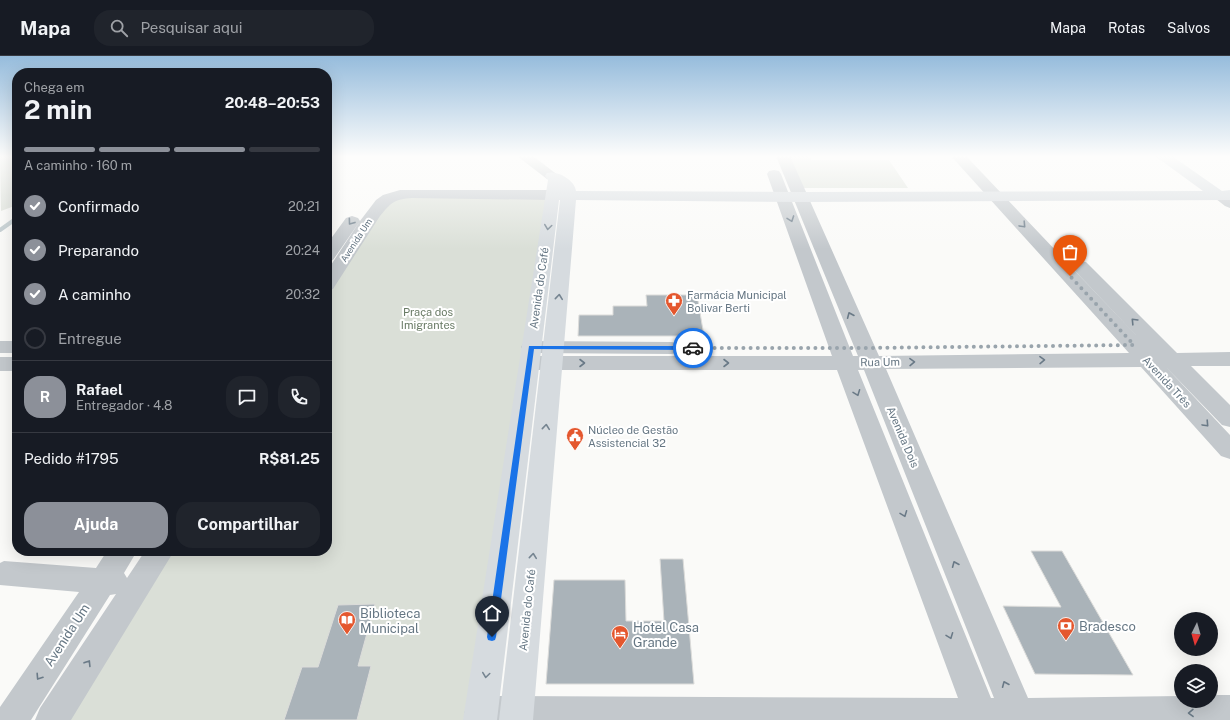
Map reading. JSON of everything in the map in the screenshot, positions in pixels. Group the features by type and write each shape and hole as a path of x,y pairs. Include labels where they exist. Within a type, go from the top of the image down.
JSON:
{"main road":[{"path":"1214,187 1224,193"},
{"path":"559,189 790,193 1224,193"},
{"name":"Avenida do Café","path":"516,717 542,355 559,189"},
{"name":"Avenida do Café","path":"481,717 542,355"}],"street":[{"name":"Avenida Dois","path":"786,187 868,355 1019,718"},
{"name":"Avenida Dois","path":"789,187 842,355 982,718"},
{"name":"Avenida Três","path":"994,187 1152,352 1230,450"},
{"name":"Avenida Três","path":"996,187 1000,192"},
{"path":"383,196 559,189"},
{"name":"Avenida Um","path":"332,249 365,203 383,196"},
{"name":"Avenida Um","path":"332,277 377,209 383,196"},
{"name":"Rua Um","path":"542,355 868,355 1152,352 1230,345"},
{"path":"0,347 12,347"},
{"name":"Avenida Três","path":"1152,352 1230,419"},
{"name":"Rua Um","path":"1152,352 1230,359"},
{"path":"0,364 12,364"},
{"name":"Avenida Um","path":"11,720 120,556"},
{"path":"52,720 157,556"},
{"path":"4,574 102,582 140,582"},
{"path":"481,717 1019,718 1230,712"}],"green space":[{"path":"1,187 12,187 12,207 1,211"},
{"path":"796,187 908,188 796,188"},
{"name":"Praça dos Imigrantes","path":"393,196 551,196 464,720 65,720 167,556 332,556 332,280"}],"building":[{"path":"646,295 697,295 704,336 578,336 579,315 613,315 613,306 647,306"},
{"name":"Bradesco","path":"1031,551 1062,551 1133,675 1035,674 1003,606 1061,607"},
{"name":"Hotel Casa Grande","path":"660,559 683,559 694,684 546,684 554,580 625,580 626,621 664,621"},
{"name":"Biblioteca Municipal","path":"375,604 358,666 371,666 357,720 284,720 302,667 318,667 338,605"}],"waterway":[{"path":"0,230 12,222"}],"way so far":[{"path":"693,348 1134,345 1070,276"}],"place":[{"name":"Farmácia Municipal Bolivar Berti","path":"674,316"},
{"name":"Núcleo de Gestão Assistencial 32","path":"575,451"},
{"name":"Biblioteca Municipal","path":"347,635"},
{"name":"Bradesco","path":"1066,641"},
{"name":"Hotel Casa Grande","path":"620,649"}],"route":[{"path":"492,637 531,347 693,348"}]}
